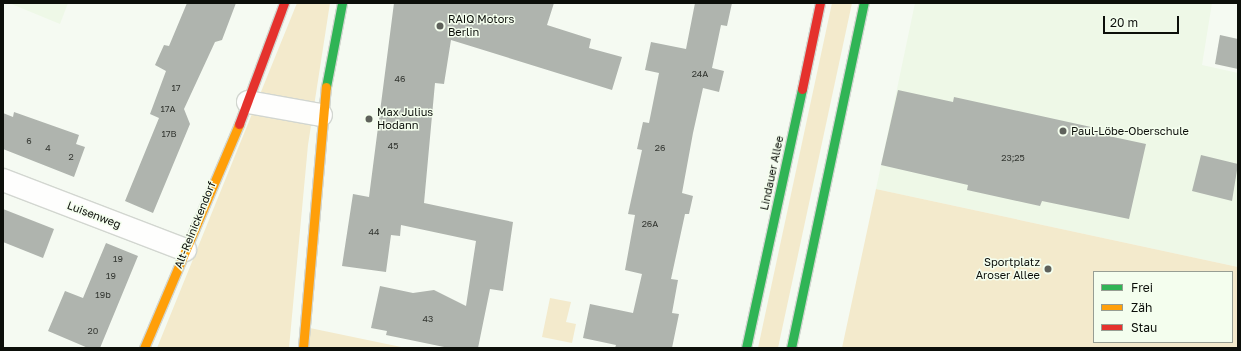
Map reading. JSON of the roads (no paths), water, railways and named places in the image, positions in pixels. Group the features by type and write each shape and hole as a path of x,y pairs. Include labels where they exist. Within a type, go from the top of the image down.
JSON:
{"street":[{"name":"Alt-Reinickendorf","path":"144,348 248,102 284,3"},
{"path":"303,348 321,115 342,3"},
{"name":"Lindauer Allee","path":"746,348 820,3"},
{"path":"791,348 864,3"},
{"path":"248,102 321,115"},
{"name":"Luisenweg","path":"3,180 185,250"}],"place":[{"name":"RAIQ Motors Berlin","path":"440,26"},
{"name":"Max Julius Hodann","path":"369,119"},
{"name":"Paul-Löbe-Oberschule","path":"1063,131"},
{"name":"Sportplatz Aroser Allee","path":"1048,269"}]}
